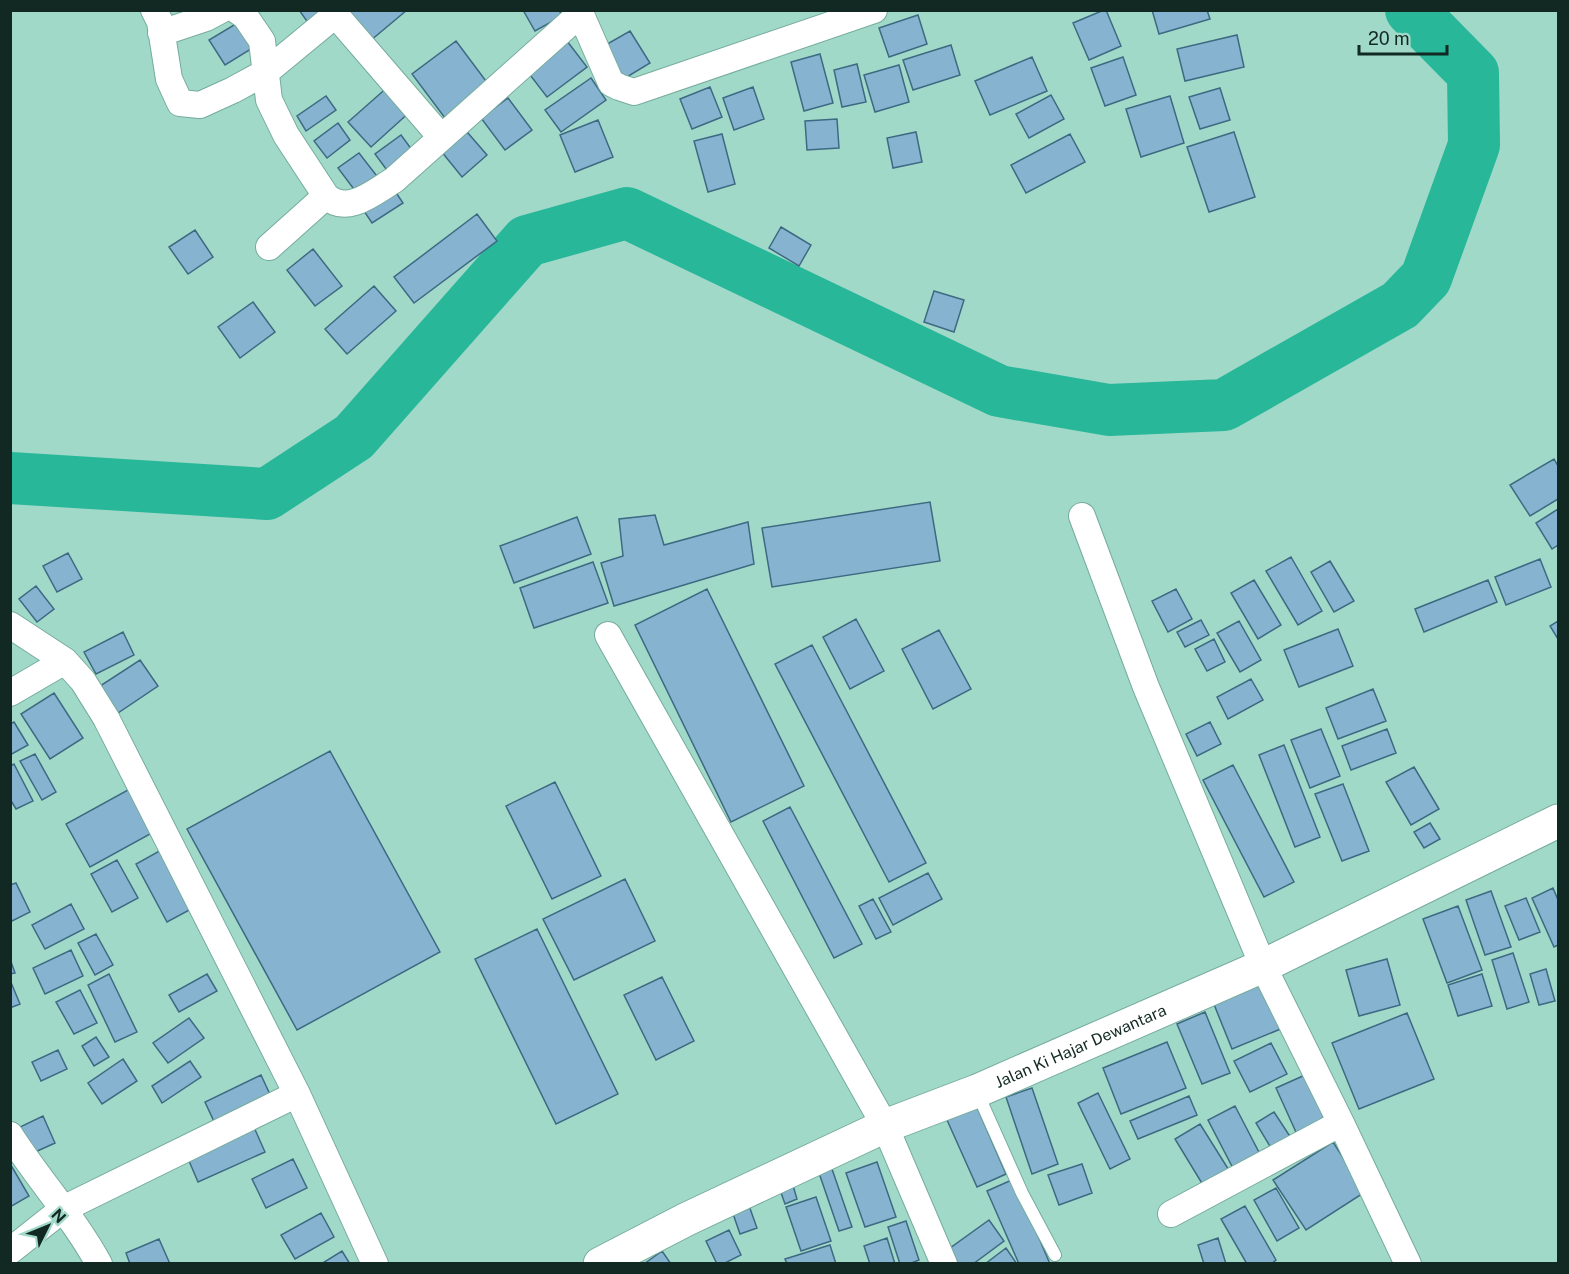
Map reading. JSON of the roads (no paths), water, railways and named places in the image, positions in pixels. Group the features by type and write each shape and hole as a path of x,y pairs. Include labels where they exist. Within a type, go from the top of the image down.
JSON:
{"main road":[{"name":"Jalan Ki Hajar Dewantara","path":"600,1263 687,1219 885,1126 977,1091 1263,966 1558,821"}],"street":[{"path":"221,10 206,18 157,22 169,79 180,103 200,105 233,90 266,72 329,20 340,20 441,137"},
{"path":"236,10 245,16 262,41 269,99 285,135 326,196 332,201 345,205 358,201 394,180 579,12 611,82 634,92 874,10"},
{"path":"269,247 326,196"},
{"path":"1082,516 1146,687 1263,966 1408,1263"},
{"path":"10,625 65,661 83,681 106,718 297,1094 375,1263"},
{"path":"608,635 885,1126 944,1263"},
{"path":"10,693 65,661"},
{"path":"10,1251 63,1209 297,1094"},
{"path":"1171,1214 1341,1123"},
{"path":"10,1135 99,1263"}],"lane":[{"path":"977,1091 1022,1193 1055,1255"}],"waterway":[{"path":"10,478 267,494 354,437 527,241 627,213 999,391 1109,410 1224,405 1400,305 1426,278 1474,145 1473,73 1411,10"}]}
